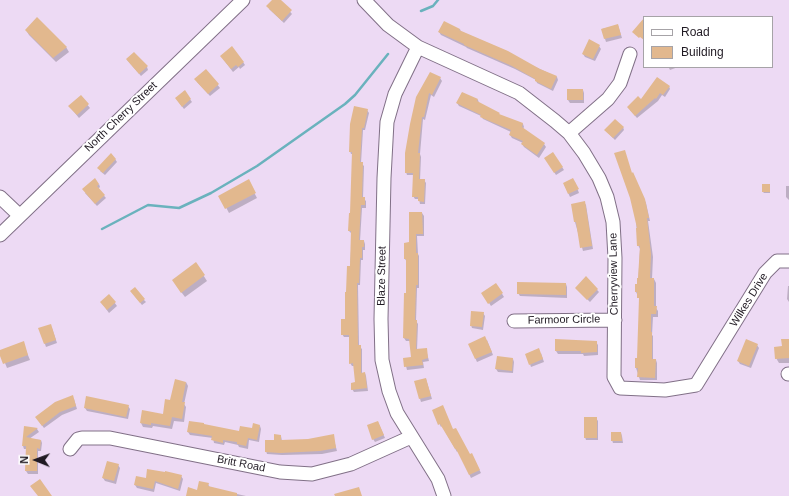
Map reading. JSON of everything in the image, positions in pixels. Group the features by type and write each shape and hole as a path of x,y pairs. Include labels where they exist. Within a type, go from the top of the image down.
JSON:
{"street":[{"name":"North Cherry Street","path":"0,235 243,0"},
{"name":"Cherryview Lane","path":"364,0 388,25 418,47 519,93 569,133 584,153 599,178 607,197 613,222 616,258 614,377 620,388 665,390 696,385 730,331"},
{"name":"Blaze Street","path":"418,47 395,94 387,122 384,178 381,319 382,360 389,391 397,414 438,479 444,496"},
{"path":"569,133 608,99 620,83 630,54"},
{"path":"0,197 20,215"},
{"name":"Wilkes Drive","path":"730,331 765,273 777,261 789,261"},
{"name":"Farmoor Circle","path":"514,321 615,320"},
{"name":"Britt Road","path":"70,449 78,439 110,438 280,472 312,474 351,464 411,437"}],"building":[{"path":"272,0 281,0 292,10 282,21 266,6"},
{"path":"37,17 67,47 53,58 25,30"},
{"path":"643,19 643,39 632,32"},
{"path":"444,21 460,29 459,30 508,51 540,69 557,76 551,89 535,81 535,79 512,66 438,32"},
{"path":"618,24 621,35 604,39 601,29"},
{"path":"589,39 600,45 593,59 582,54"},
{"path":"232,46 244,62 238,67 236,65 231,69 220,56"},
{"path":"134,52 148,66 139,74 126,59"},
{"path":"206,69 219,84 208,94 194,79"},
{"path":"430,72 441,77 432,95 429,93 424,117 422,117 418,153 420,153 419,179 425,179 424,202 418,201 418,197 412,197 413,173 405,173 405,153 416,97"},
{"path":"657,77 670,86 663,95 660,93 656,99 655,98 635,116 627,107 638,96 641,99"},
{"path":"567,89 583,89 583,100 567,100"},
{"path":"185,90 191,99 182,107 175,98"},
{"path":"462,92 478,99 477,101 500,113 499,114 523,123 522,127 545,143 537,155 521,144 523,141 509,135 511,130 480,117 481,115 456,103"},
{"path":"81,95 89,104 77,115 68,106"},
{"path":"354,106 368,109 364,128 362,128 360,162 363,162 362,197 365,197 365,205 361,205 359,240 364,240 364,247 362,247 362,258 360,258 359,283 357,283 358,345 361,345 361,373 365,372 367,388 351,390 351,383 355,382 353,363 349,364 349,335 341,335 341,319 345,319 347,266 350,266 351,231 348,231 352,152 349,152 350,124"},
{"path":"615,119 624,127 613,138 604,130"},
{"path":"625,150 632,173 633,172 645,199 649,218 647,218 651,254 650,278 654,278 654,306 657,306 656,314 651,314 652,359 656,359 655,378 637,377 638,368 635,368 635,358 637,358 639,298 637,298 637,292 635,292 635,284 637,284 638,278 640,246 637,246 637,228 630,198 614,153"},
{"path":"553,152 563,167 554,173 544,158"},
{"path":"111,153 116,159 103,173 97,168"},
{"path":"95,178 99,184 97,186 105,195 95,204 82,189"},
{"path":"573,178 579,189 568,194 563,183"},
{"path":"249,179 256,193 225,209 218,196"},
{"path":"762,184 770,184 770,192 762,192"},
{"path":"585,201 592,246 580,248 576,222 574,222 571,204"},
{"path":"409,212 422,212 423,234 416,234 416,253 418,253 418,285 416,285 416,349 427,348 428,358 422,360 423,365 404,367 403,358 411,357 409,339 403,338 404,293 406,293 406,259 404,259 404,243 409,242"},
{"path":"196,262 205,275 181,293 172,280"},
{"path":"586,276 598,289 587,300 575,288"},
{"path":"517,282 566,283 566,295 517,294"},
{"path":"496,283 503,293 488,304 481,293"},
{"path":"135,287 145,299 140,303 130,291"},
{"path":"109,294 116,302 107,310 100,302"},
{"path":"471,311 484,312 482,327 470,326"},
{"path":"51,324 56,340 44,344 38,328"},
{"path":"485,336 492,352 475,359 468,344"},
{"path":"555,339 597,341 597,352 581,353 581,351 555,351"},
{"path":"746,339 758,344 749,366 737,361"},
{"path":"781,339 789,339 789,358 775,359 774,347 782,346"},
{"path":"24,341 28,355 3,364 0,356 0,350"},
{"path":"539,348 543,359 529,365 525,354"},
{"path":"497,356 513,358 512,371 495,369"},
{"path":"426,378 431,396 419,399 414,381"},
{"path":"175,379 186,382 182,402 185,402 182,419 172,417 170,426 140,423 142,410 163,414 165,399 170,400"},
{"path":"73,395 76,406 60,412 42,426 35,417 55,402"},
{"path":"86,396 129,405 126,417 84,408"},
{"path":"443,405 453,429 456,428 470,454 472,453 480,470 469,475 456,449 440,424 438,425 432,410"},
{"path":"584,417 597,417 597,438 584,438"},
{"path":"189,421 239,431 240,426 252,428 253,423 260,425 257,440 248,438 246,446 237,444 237,442 223,440 223,443 211,440 212,436 187,432"},
{"path":"378,421 384,435 372,440 367,425"},
{"path":"24,426 38,428 26,437 41,440 40,449 37,448 37,471 25,471 26,446 22,446"},
{"path":"611,432 621,432 622,441 611,441"},
{"path":"274,434 281,435 281,440 308,439 334,434 336,448 320,451 280,453 265,452 265,440 274,440"},
{"path":"107,461 119,464 114,481 102,478"},
{"path":"147,469 182,475 178,489 155,481 153,489 134,485 136,476 146,478"},
{"path":"40,479 52,496 38,496 30,486"},
{"path":"199,481 209,483 208,486 237,493 237,496 186,496 188,487 197,490"},
{"path":"359,487 362,496 335,496 334,494"}],"waterway":[{"path":"421,11 433,6 438,0"},
{"path":"102,229 148,205 179,208 211,193 257,166 345,104 355,95 388,54"}]}
